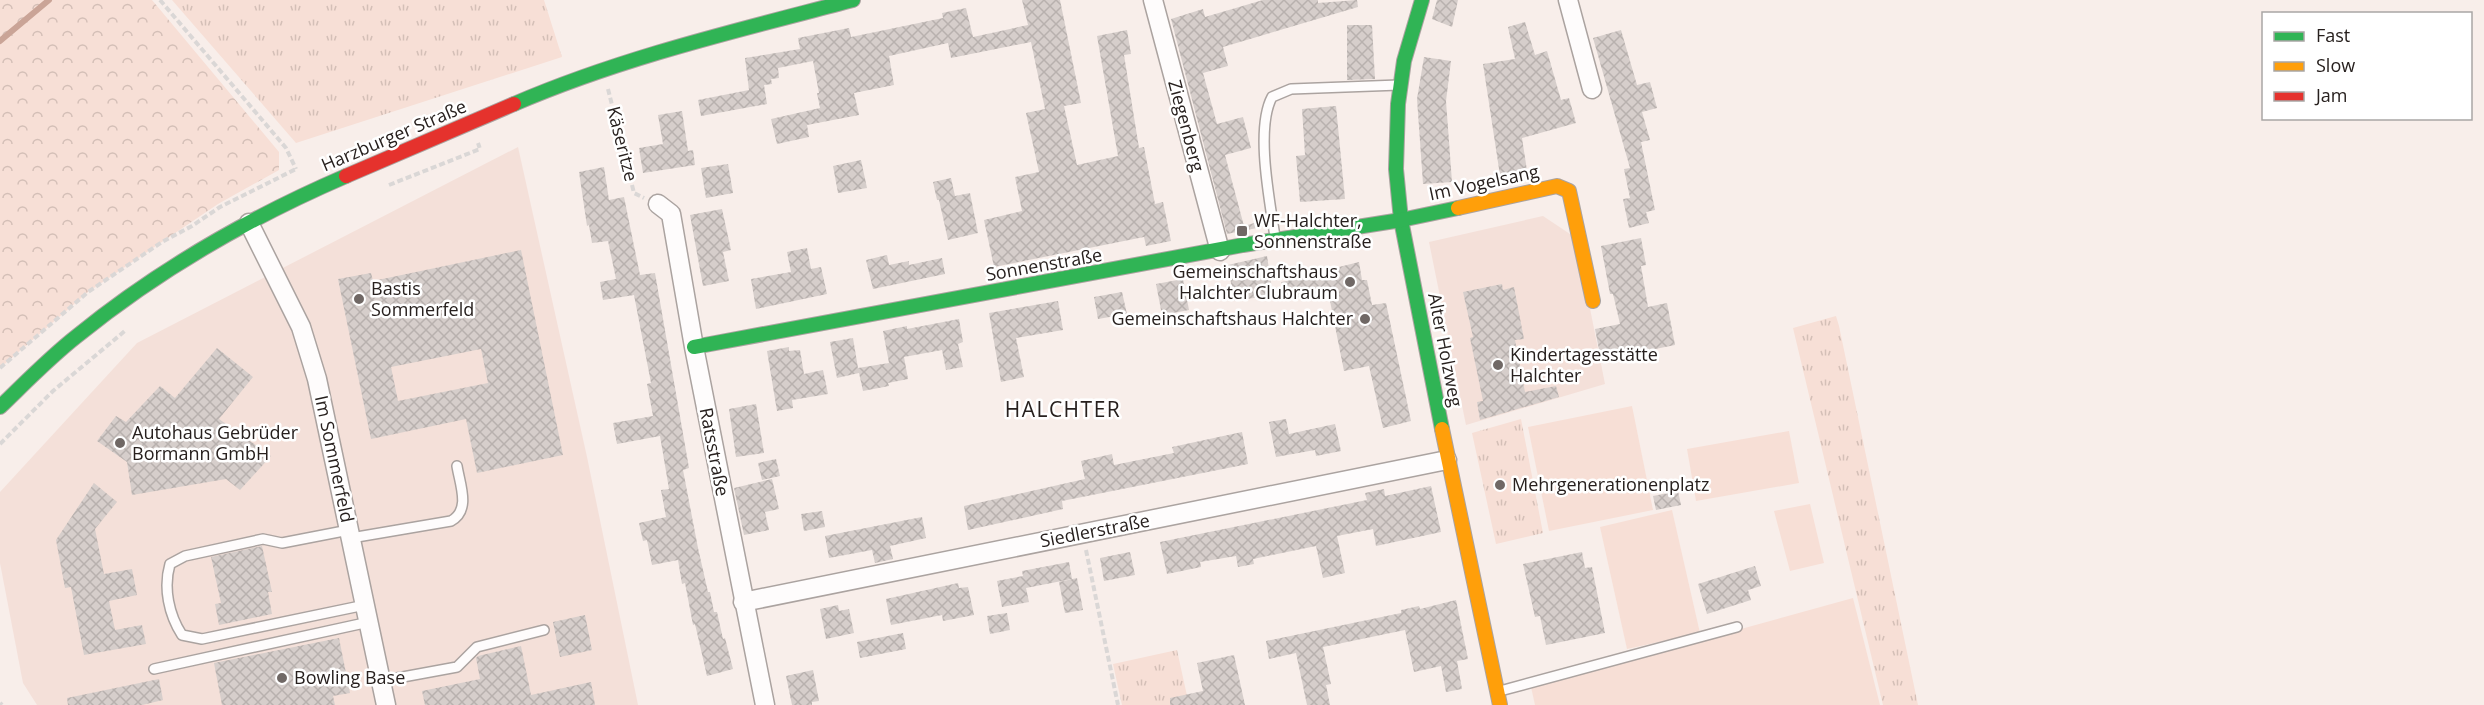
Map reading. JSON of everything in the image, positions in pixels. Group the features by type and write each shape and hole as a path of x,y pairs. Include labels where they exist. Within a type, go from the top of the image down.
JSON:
{"street":[{"name":"Harzburger Straße","path":"0,407 86,329 177,264 308,193 534,95 603,69 796,7 853,0"},
{"name":"Ziegenberg","path":"1153,0 1220,251"},
{"name":"Alter Holzweg","path":"1422,0 1404,61 1400,85 1396,169 1401,220 1447,460 1499,698"},
{"path":"1568,0 1592,89"},
{"name":"Im Vogelsang","path":"1401,220 1557,186 1569,191 1593,302"},
{"name":"Ratsstraße","path":"658,204 671,214 694,347 765,705"},
{"name":"Sonnenstraße","path":"694,347 1276,240 1401,220"},
{"name":"Im Sommerfeld","path":"249,223 301,327 317,379 386,705"},
{"name":"Siedlerstraße","path":"743,602 1447,460"}],"lane":[{"path":"1276,240 1265,157 1265,119 1272,97 1291,89 1400,85"},
{"path":"367,614 202,639 182,635 173,621 166,579 170,564 185,556 263,540 282,543 451,521 460,516 463,507 456,466"},
{"path":"154,669 367,614"},
{"path":"1499,698 1737,627"},
{"path":"381,681 457,667 477,647 544,630"}],"path":[{"path":"0,368 88,292 162,242 192,226 220,207 296,169 286,148 160,0"},
{"name":"Käseritze","path":"603,69 634,193 658,204"},
{"path":"380,188 480,149 470,123"},
{"path":"0,444 53,391 128,329"},
{"path":"1082,533 1118,705"}],"shaded area":[{"path":"518,147 587,457 638,705 37,705 23,683 0,563 0,492 137,343"},
{"path":"1543,216 1576,238 1605,384 1466,425 1429,242"}],"green space":[{"path":"0,0 152,0 279,152 279,170 218,204 88,292 0,368"},
{"path":"172,0 544,0 562,57 296,143"},
{"path":"1836,316 1918,705 1883,705 1793,328"},
{"path":"1632,406 1653,510 1549,531 1528,427"},
{"path":"1521,419 1543,533 1496,544 1472,433"},
{"path":"1789,431 1799,483 1696,501 1687,449"},
{"path":"1810,504 1824,563 1790,571 1774,511"},
{"path":"1672,510 1700,633 1627,649 1600,527"},
{"path":"1853,598 1880,705 1535,705 1531,687"},
{"path":"1177,650 1189,705 1122,705 1113,664"}],"building":[{"path":"1022,0 1060,0 1081,103 1064,106 1077,165 1118,156 1097,36 1127,30 1131,54 1124,55 1139,148 1144,147 1155,204 1163,202 1171,241 1146,246 1144,237 994,267 984,220 1022,211 1015,177 1039,172 1026,113 1045,109 1031,42 951,58 948,43 889,56 894,85 854,93 859,115 807,125 809,137 777,144 771,119 820,108 813,61 778,68 779,78 771,79 772,84 764,85 767,104 701,116 698,100 749,90 745,58 800,49 798,38 849,28 851,37 943,18 942,13 966,8 973,37 1028,25"},
{"path":"1263,0 1318,0 1318,3 1357,0 1358,7 1223,47 1228,66 1203,73 1217,124 1243,117 1251,148 1225,155 1244,226 1261,221 1262,227 1227,234 1171,19 1203,9 1205,17"},
{"path":"1437,0 1458,0 1452,27 1432,19"},
{"path":"1525,22 1535,55 1547,51 1561,100 1569,98 1576,123 1522,138 1528,177 1501,182 1483,64 1515,59 1508,27"},
{"path":"1347,25 1372,25 1375,79 1347,80"},
{"path":"1621,30 1637,85 1650,82 1657,108 1642,112 1650,140 1641,142 1655,210 1646,212 1649,223 1629,228 1623,199 1630,198 1624,169 1630,168 1593,38"},
{"path":"1424,57 1451,61 1446,101 1452,182 1423,184 1417,99"},
{"path":"1336,106 1345,199 1300,202 1296,156 1305,155 1302,109"},
{"path":"682,111 688,151 693,150 695,165 643,173 639,148 663,144 658,115"},
{"path":"861,160 867,188 838,193 833,166"},
{"path":"728,164 733,193 706,198 701,168"},
{"path":"604,167 609,200 624,197 640,275 655,273 689,468 683,470 698,548 708,592 710,592 714,612 717,612 733,669 707,676 695,624 693,625 685,583 682,584 678,560 652,565 647,540 643,541 639,523 666,517 661,490 669,489 660,436 617,444 613,423 653,416 647,384 651,383 634,295 603,300 600,282 616,279 608,241 592,243 589,225 587,226 579,172"},
{"path":"951,178 955,196 970,193 978,233 948,240 933,182"},
{"path":"722,209 731,250 723,252 729,281 703,286 690,215"},
{"path":"1641,238 1646,265 1641,266 1648,307 1667,303 1675,345 1601,360 1595,329 1620,324 1613,294 1610,294 1601,246"},
{"path":"807,248 811,269 821,267 827,294 756,309 751,279 791,272 787,252"},
{"path":"521,250 563,455 477,473 466,419 371,439 338,279 371,273 373,281","holes":["481,349 488,383 398,401 391,367"]},
{"path":"887,255 889,265 909,261 909,265 942,258 945,274 873,289 866,260"},
{"path":"1267,256 1273,295 1234,301 1228,265"},
{"path":"1359,262 1362,280 1367,280 1372,305 1386,303 1411,421 1383,428 1369,366 1344,371 1328,291 1285,300 1281,282 1335,271 1335,268"},
{"path":"1183,279 1189,310 1162,315 1156,284"},
{"name":"Kindertagesstätte Halchter","path":"1502,284 1503,290 1514,287 1524,339 1515,340 1525,392 1556,386 1559,397 1480,420 1477,402 1483,401 1463,292"},
{"path":"1122,292 1127,314 1098,319 1094,297"},
{"path":"1058,301 1063,330 1016,338 1024,377 1001,382 989,313"},
{"path":"959,319 963,342 958,344 963,367 946,370 942,350 904,357 908,379 888,383 889,386 863,391 859,373 837,378 830,342 853,338 858,368 889,363 883,331"},
{"path":"789,347 789,351 800,350 804,374 823,370 828,394 792,400 793,408 777,411 767,351"},
{"path":"217,348 253,377 219,419 271,456 240,490 226,479 132,495 127,462 97,441 116,416 126,422 160,386 175,398"},
{"path":"756,404 764,453 736,457 729,409"},
{"path":"1286,419 1289,434 1335,424 1341,451 1316,456 1315,450 1276,457 1269,422"},
{"path":"1242,432 1248,464 1062,501 1063,509 968,530 964,506 1085,479 1081,461 1112,454 1114,465 1174,453 1172,447"},
{"path":"776,459 780,476 762,480 758,463"},
{"path":"772,479 779,509 765,512 769,530 744,535 734,488"},
{"path":"94,483 117,502 95,529 104,574 132,569 137,595 109,601 115,630 142,625 146,644 84,655 71,587 65,588 56,540"},
{"path":"1431,486 1441,532 1376,546 1373,529 1337,536 1345,573 1323,578 1316,546 1253,559 1254,564 1238,567 1236,556 1200,562 1201,567 1167,574 1160,542 1367,500 1365,493 1384,489 1385,496"},
{"path":"1678,491 1681,505 1656,510 1653,496"},
{"path":"822,511 825,527 804,531 801,514"},
{"path":"922,517 926,538 890,546 893,559 875,563 872,550 829,558 825,536"},
{"path":"262,546 272,592 268,592 272,614 219,625 215,604 221,603 211,557"},
{"path":"1130,552 1135,575 1104,581 1100,558"},
{"path":"1582,552 1585,568 1592,567 1605,633 1546,645 1540,616 1535,617 1523,564"},
{"path":"1069,562 1072,579 1026,588 1029,602 1002,607 997,581 1023,576 1022,571"},
{"path":"1755,566 1761,586 1748,590 1751,600 1707,614 1698,584"},
{"path":"1077,578 1083,610 1065,613 1059,582"},
{"path":"958,583 959,588 968,587 974,615 943,621 942,615 891,625 886,599"},
{"path":"1456,600 1468,659 1457,661 1462,689 1446,692 1441,666 1414,672 1405,630 1323,647 1331,684 1326,685 1330,705 1307,705 1296,653 1269,659 1266,641 1401,613 1401,610 1419,606 1420,609"},
{"path":"838,605 839,611 849,609 854,633 826,639 820,609"},
{"path":"1007,613 1010,630 990,634 987,616"},
{"path":"585,615 592,650 560,657 553,622"},
{"path":"903,633 906,649 860,658 857,642"},
{"name":"Bowling Base","path":"339,638 350,693 333,696 335,705 222,705 214,663"},
{"path":"521,646 531,695 591,682 595,705 425,705 422,691 480,679 476,658 478,656"},
{"path":"1234,655 1245,705 1170,705 1170,698 1203,691 1197,663"},
{"path":"813,670 819,701 812,702 812,705 792,705 786,676"},
{"path":"159,679 163,700 142,705 68,705 67,698"}],"waterway":[{"path":"0,41 49,0"}],"traffic: fast":[{"path":"514,104 639,58 853,0"},
{"path":"1422,0 1404,61 1398,104 1396,169 1401,220 1442,429"},
{"path":"0,407 67,344 139,289 240,228 346,176"},
{"path":"694,347 1243,245 1401,220 1458,208"}],"traffic: slow":[{"path":"1458,208 1557,186 1569,191 1593,301"},
{"path":"1442,429 1500,705"}],"traffic: jam":[{"path":"346,176 514,104"}],"place":[{"name":"WF-Halchter, Sonnenstraße","path":"1242,231"},
{"name":"Gemeinschaftshaus Halchter Clubraum","path":"1350,282"},
{"name":"Bastis Sommerfeld","path":"359,299"},
{"name":"Gemeinschaftshaus Halchter","path":"1365,319"},
{"name":"Kindertagesstätte Halchter","path":"1498,365"},
{"name":"Autohaus Gebrüder Bormann GmbH","path":"120,443"},
{"name":"Mehrgenerationenplatz","path":"1500,485"},
{"name":"Bowling Base","path":"282,678"}],"district":[{"name":"HALCHTER","path":"1063,410"}]}
